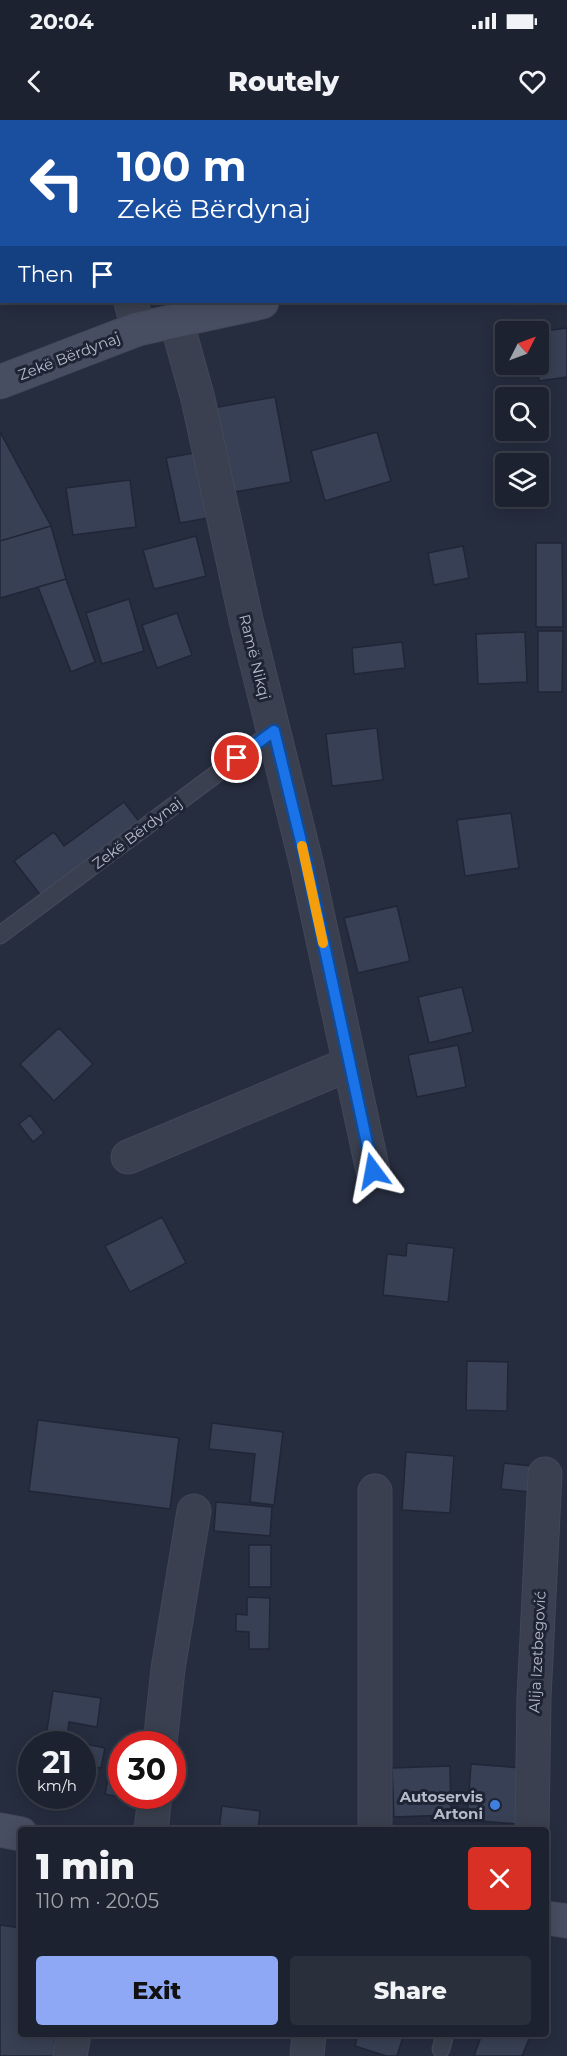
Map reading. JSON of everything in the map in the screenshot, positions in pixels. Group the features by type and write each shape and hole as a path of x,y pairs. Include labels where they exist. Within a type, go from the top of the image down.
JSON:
{"main road":[{"name":"Zekë Bërdynaj","path":"0,382 134,315 176,320 257,303"},
{"path":"0,1830 18,1833"},
{"path":"549,1918 567,1921"}],"street":[{"name":"Ramë Nikqi","path":"176,320 198,399 246,620 307,866 373,1171"},
{"path":"128,1156 349,1064"},
{"name":"Alija Izetbegović","path":"532,1827 534,1698 545,1474"},
{"path":"375,1491 375,1827"},
{"path":"161,1731 168,1669 194,1511"},
{"path":"151,1827 153,1809"},
{"path":"70,2056 73,2037"},
{"path":"307,2056 309,2037"}],"lane":[{"name":"Zekë Bërdynaj","path":"0,935 274,731"}],"building":[{"path":"567,328 567,377 539,381 538,375 549,375 549,330"},
{"path":"275,397 291,482 223,494 207,409"},
{"path":"0,432 51,526 0,541"},
{"path":"377,432 391,481 325,501 311,451"},
{"path":"194,453 208,518 180,523 166,458"},
{"path":"130,480 136,527 73,535 66,488"},
{"path":"51,526 66,579 0,598 0,541"},
{"path":"196,536 206,576 154,589 143,550"},
{"path":"536,543 562,543 563,627 536,627"},
{"path":"463,546 469,578 434,585 428,553"},
{"path":"66,579 95,662 71,672 38,587"},
{"path":"129,599 144,651 102,664 86,613"},
{"path":"177,613 192,655 157,668 142,625"},
{"path":"538,631 563,631 562,692 538,692"},
{"path":"525,632 527,682 478,684 476,634"},
{"path":"402,642 405,668 354,674 352,648"},
{"path":"377,728 383,780 332,786 326,734"},
{"path":"124,802 141,824 42,897 14,861 54,832 64,846"},
{"path":"511,813 519,868 465,876 457,820"},
{"path":"397,906 410,961 358,973 344,918"},
{"path":"462,987 473,1032 429,1043 418,997"},
{"path":"59,1028 93,1064 54,1101 20,1064"},
{"path":"458,1045 466,1087 417,1097 408,1055"},
{"path":"30,1115 44,1133 33,1142 19,1124"},
{"path":"162,1217 186,1263 130,1292 105,1246"},
{"path":"407,1243 454,1248 448,1302 383,1295 387,1254 406,1256"},
{"path":"467,1361 508,1362 507,1411 466,1410"},
{"path":"38,1420 179,1438 170,1509 29,1491"},
{"path":"212,1423 283,1432 274,1505 250,1502 255,1454 209,1449"},
{"path":"406,1452 454,1456 450,1513 402,1510"},
{"path":"504,1463 532,1466 530,1492 501,1489"},
{"path":"216,1502 272,1507 270,1536 214,1531"},
{"path":"249,1545 271,1545 271,1587 249,1587"},
{"path":"247,1597 270,1598 269,1649 249,1649 249,1632 236,1631 236,1614 247,1615"},
{"path":"53,1691 101,1698 97,1727 69,1722 68,1731 47,1731"},
{"path":"96,1746 105,1748 101,1768 96,1767"},
{"path":"471,1764 522,1768 517,1824 467,1820"},
{"path":"450,1766 451,1815 394,1817 392,1768"},
{"path":"108,1777 108,1795 105,1794"},
{"path":"222,1806 260,1811 258,1827 219,1827"},
{"path":"0,1925 18,1928 18,2037 56,2037 54,2056 0,2056"},
{"path":"357,2037 403,2037 397,2056 386,2056 355,2046"},
{"path":"481,2037 530,2037 522,2056 474,2056"}],"slow traffic":[{"path":"302,846 323,943"}],"place":[{"name":"Autoservis Artoni","path":"495,1805"}],"route":[{"path":"237,758 274,731 307,866 373,1171"}]}
